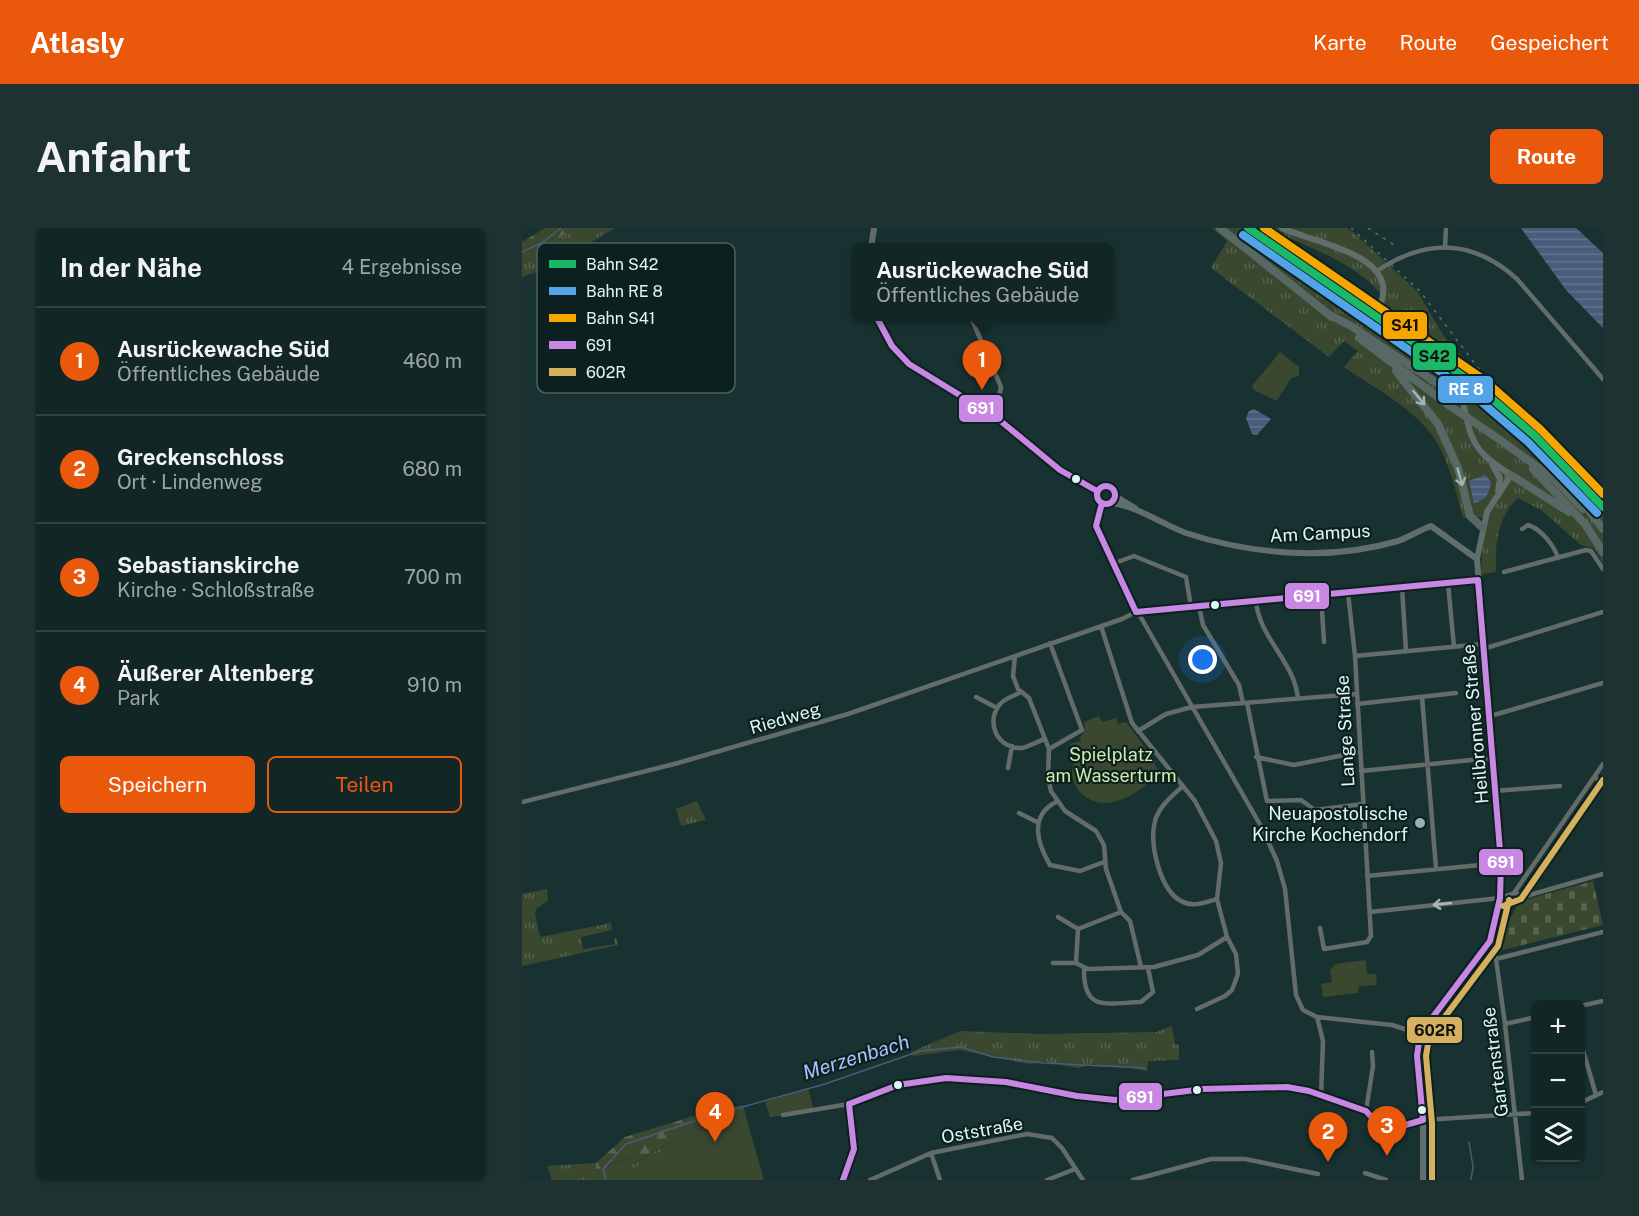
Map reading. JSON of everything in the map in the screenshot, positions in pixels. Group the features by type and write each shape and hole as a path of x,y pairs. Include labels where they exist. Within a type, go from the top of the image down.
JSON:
{"highway":[{"path":"1220,228 1391,363 1521,455 1566,490 1603,537"},
{"path":"1328,314 1352,326 1462,398 1473,397 1484,404 1534,449 1579,495 1603,529"},
{"path":"1391,363 1438,424 1458,468 1470,516 1482,527"},
{"path":"1521,455 1565,501 1603,552"},
{"path":"1511,475 1560,505 1592,536"}],"main road":[{"path":"872,243 874,228"},
{"path":"1282,228 1365,260 1377,271 1383,293 1377,325 1379,330 1444,371 1455,383 1462,398 1473,440 1490,461 1500,479 1500,487 1491,505"},
{"path":"879,321 892,346 909,364 990,414 1060,470 1097,490 1108,486 1114,490 1115,496 1110,503 1102,503 1097,499 1097,490"},
{"path":"1490,461 1511,475"},
{"name":"Heilbronner Straße","path":"1490,941 1500,898 1501,863 1496,791 1487,717 1477,558 1482,527 1491,505 1511,475"},
{"name":"Am Campus","path":"1115,496 1156,520"},
{"name":"Am Campus","path":"1110,503 1182,531 1226,544 1258,550 1297,553 1371,546 1396,541 1431,526 1477,558"},
{"path":"1423,1180 1423,1120 1417,1056 1420,1034 1490,941"}],"street":[{"path":"1445,247 1446,228"},
{"path":"1377,271 1408,253 1445,247 1477,252 1503,267 1603,379"},
{"path":"973,322 1001,387 990,414"},
{"path":"1102,503 1096,526 1112,564 1136,612 1262,828 1277,861 1290,918 1296,995 1303,1010 1317,1017 1392,1025 1420,1034"},
{"path":"1522,529 1528,525 1533,526 1555,548 1558,558"},
{"path":"1504,572 1591,551 1603,569"},
{"path":"1112,564 1129,556 1137,556 1183,575 1188,582 1191,607"},
{"name":"Riedweg","path":"522,802 678,763 848,714 1136,612 1479,580"},
{"path":"1448,583 1454,647"},
{"path":"1402,587 1406,651"},
{"name":"Lange Straße","path":"1320,928 1324,949 1370,940 1355,656 1348,592"},
{"path":"1321,595 1324,642"},
{"path":"1256,601 1257,617 1297,682 1298,699"},
{"path":"1200,606 1203,625 1239,685 1245,703 1264,795 1270,803 1301,800 1315,810 1362,804"},
{"path":"1355,656 1483,646 1603,612"},
{"path":"1101,626 1125,707 1138,731 1205,816 1216,841 1221,864 1217,898 1227,937 1238,966 1236,980 1225,996 1197,1009"},
{"path":"1049,749 1082,730 1050,643"},
{"path":"1015,656 1012,668 1021,692 1029,698 1049,749 1048,777 1056,802 1096,831 1104,845 1104,862 1121,912 1130,921 1142,967"},
{"path":"1487,717 1603,683"},
{"path":"1021,692 1005,700 998,708 992,723 1001,740 1012,746 1022,748 1045,739"},
{"path":"1357,704 1456,693"},
{"path":"1138,731 1166,714 1192,708 1357,694"},
{"path":"976,697 998,708"},
{"path":"1422,697 1436,868"},
{"path":"1008,768 1012,746"},
{"path":"1256,757 1294,765 1359,752"},
{"path":"1360,771 1492,758"},
{"path":"1514,894 1603,764"},
{"path":"1594,777 1603,783"},
{"path":"1183,786 1159,810 1155,822 1157,860 1172,894 1182,902 1199,904 1217,898"},
{"path":"1496,791 1560,786"},
{"path":"1056,802 1043,812 1037,822 1037,834 1051,866 1080,871 1104,862"},
{"path":"1019,813 1037,822"},
{"path":"1322,834 1364,831"},
{"path":"1367,876 1501,863"},
{"path":"1370,912 1500,898 1514,894 1526,896 1603,874"},
{"path":"1078,929 1121,912"},
{"path":"1058,917 1078,929"},
{"path":"1076,963 1078,929"},
{"path":"1496,959 1603,932"},
{"path":"1053,963 1076,963 1084,968 1148,968 1198,955 1227,937"},
{"name":"Gartenstraße","path":"1490,941 1496,959 1505,1024 1522,1180"},
{"path":"1084,968 1083,986 1087,996 1099,1003 1142,1002 1147,999 1153,992 1154,985 1148,968"},
{"path":"1585,1005 1603,1001"},
{"path":"1317,1017 1323,1041 1322,1095"},
{"path":"1505,1024 1531,1018"},
{"path":"1366,1111 1372,1052"},
{"path":"1585,1054 1596,1095"},
{"path":"783,1114 849,1104 898,1085 946,1078 1006,1082 1077,1096 1115,1100 1232,1088 1287,1087 1322,1095 1335,1102 1366,1111 1384,1131 1423,1120 1531,1114"},
{"path":"1585,1101 1603,1092"},
{"path":"843,1180 854,1149 849,1104"},
{"name":"Oststraße","path":"870,1180 931,1153 1026,1134 1052,1138 1083,1180"},
{"path":"931,1153 940,1180"},
{"path":"1133,1180 1211,1159 1245,1159 1274,1167 1318,1174"},
{"path":"1047,1180 1075,1169"},
{"path":"1365,1173 1373,1179 1386,1180"}],"green space":[{"path":"545,228 572,228 553,243 537,243 537,252 522,259 522,242"},
{"path":"572,228 615,228 589,243 553,243"},
{"path":"1212,228 1246,228 1474,387 1603,510 1603,564 1594,548 1581,545 1541,510 1518,498 1506,514 1499,532 1496,572 1481,574 1483,538 1488,521 1479,517 1463,518 1447,465 1432,435 1410,412 1344,367 1358,351 1344,341 1329,357 1211,268 1227,241"},
{"path":"1259,228 1347,228 1417,291 1445,338 1491,390 1379,312 1380,293 1356,272 1314,249 1270,230 1267,233"},
{"path":"537,252 537,272 522,277 522,259"},
{"path":"1280,352 1299,367 1299,376 1291,378 1277,401 1254,390 1252,386"},
{"name":"Spielplatz am Wasserturm","path":"1099,716 1102,722 1116,718 1118,724 1126,722 1156,762 1154,764 1160,772 1139,790 1113,802 1103,803 1085,797 1074,783 1072,775 1077,756 1070,744 1081,741 1080,738 1085,729 1084,722"},
{"path":"697,801 706,820 681,826 676,809"},
{"path":"1593,881 1603,925 1499,951 1497,942 1520,901"},
{"path":"547,889 548,901 537,908 535,914 540,937 611,923 612,930 581,937 583,949 615,944 614,939 617,938 618,945 522,966 522,894"},
{"path":"1366,960 1367,974 1376,974 1377,985 1359,986 1358,993 1323,997 1321,984 1332,982 1330,971 1335,964"},
{"path":"1172,1026 1175,1044 1179,1045 1179,1060 1148,1061 1147,1071 1094,1064 1078,1068 1046,1062 1029,1064 959,1050 913,1056 911,1052 960,1031 1040,1034 1156,1032"},
{"path":"808,1088 814,1111 770,1117 765,1102"},
{"path":"743,1105 745,1113 697,1126 635,1163 633,1156 595,1171 596,1163 625,1137 697,1115"},
{"path":"745,1113 746,1117 699,1129 614,1180 552,1180 547,1166 596,1163 595,1171 634,1156 636,1163 697,1126"},
{"path":"746,1117 764,1180 614,1180 699,1129"}],"water":[{"path":"1521,228 1576,228 1603,253 1603,328 1566,290"},
{"path":"1254,409 1271,419 1257,435 1252,434 1246,418 1249,411"},
{"path":"1485,475 1491,482 1489,490 1484,498 1474,503 1469,481"}],"waterway":[{"path":"541,243 561,228"},
{"path":"522,252 537,245"},
{"name":"Merzenbach","path":"606,1180 603,1169 626,1144 706,1117 825,1084 920,1051 961,1047 993,1057 1043,1063 1145,1068"},
{"name":"Merzenbach","path":"1469,1142 1473,1167 1471,1180"}],"railway":[{"path":"1351,228 1419,290 1482,373 1603,490"},
{"path":"1368,228 1394,245"}],"rail line":[{"name":"S42","path":"1248,228 1477,386 1534,435 1603,507"},
{"name":"S41","path":"1264,228 1483,379 1540,429 1603,494"}],"transit line":[{"path":"1243,235 1471,393 1528,442 1597,513"},
{"name":"691","path":"879,321 892,346 909,364 997,418 1060,470 1097,491"},
{"name":"691","path":"1106,486 1114,491 1115,495 1110,503 1106,504 1098,499 1097,495 1102,487 1106,486"},
{"name":"691","path":"1102,503 1096,526 1136,612"},
{"name":"691","path":"1136,612 1478,580"},
{"name":"691","path":"1423,1120 1417,1056 1420,1034 1490,941 1500,898 1501,863 1478,580"},
{"name":"602R","path":"1503,906 1521,899 1603,780"},
{"name":"602R","path":"1432,1180 1432,1123 1426,1056 1429,1038 1498,946 1509,900"},
{"name":"691","path":"849,1104 898,1085 946,1078 1006,1082 1077,1096 1115,1100 1203,1089 1287,1087 1309,1091 1366,1111 1384,1131 1423,1120"},
{"name":"691","path":"843,1180 854,1149 849,1104"}],"place":[{"name":"Ausrückewache Süd","path":"982,390"},
{"name":"Neuapostolische Kirche Kochendorf","path":"1420,823"},
{"name":"Äußerer Altenberg","path":"715,1142"},
{"name":"Sebastianskirche","path":"1387,1156"},
{"name":"Greckenschloss","path":"1328,1162"}]}
